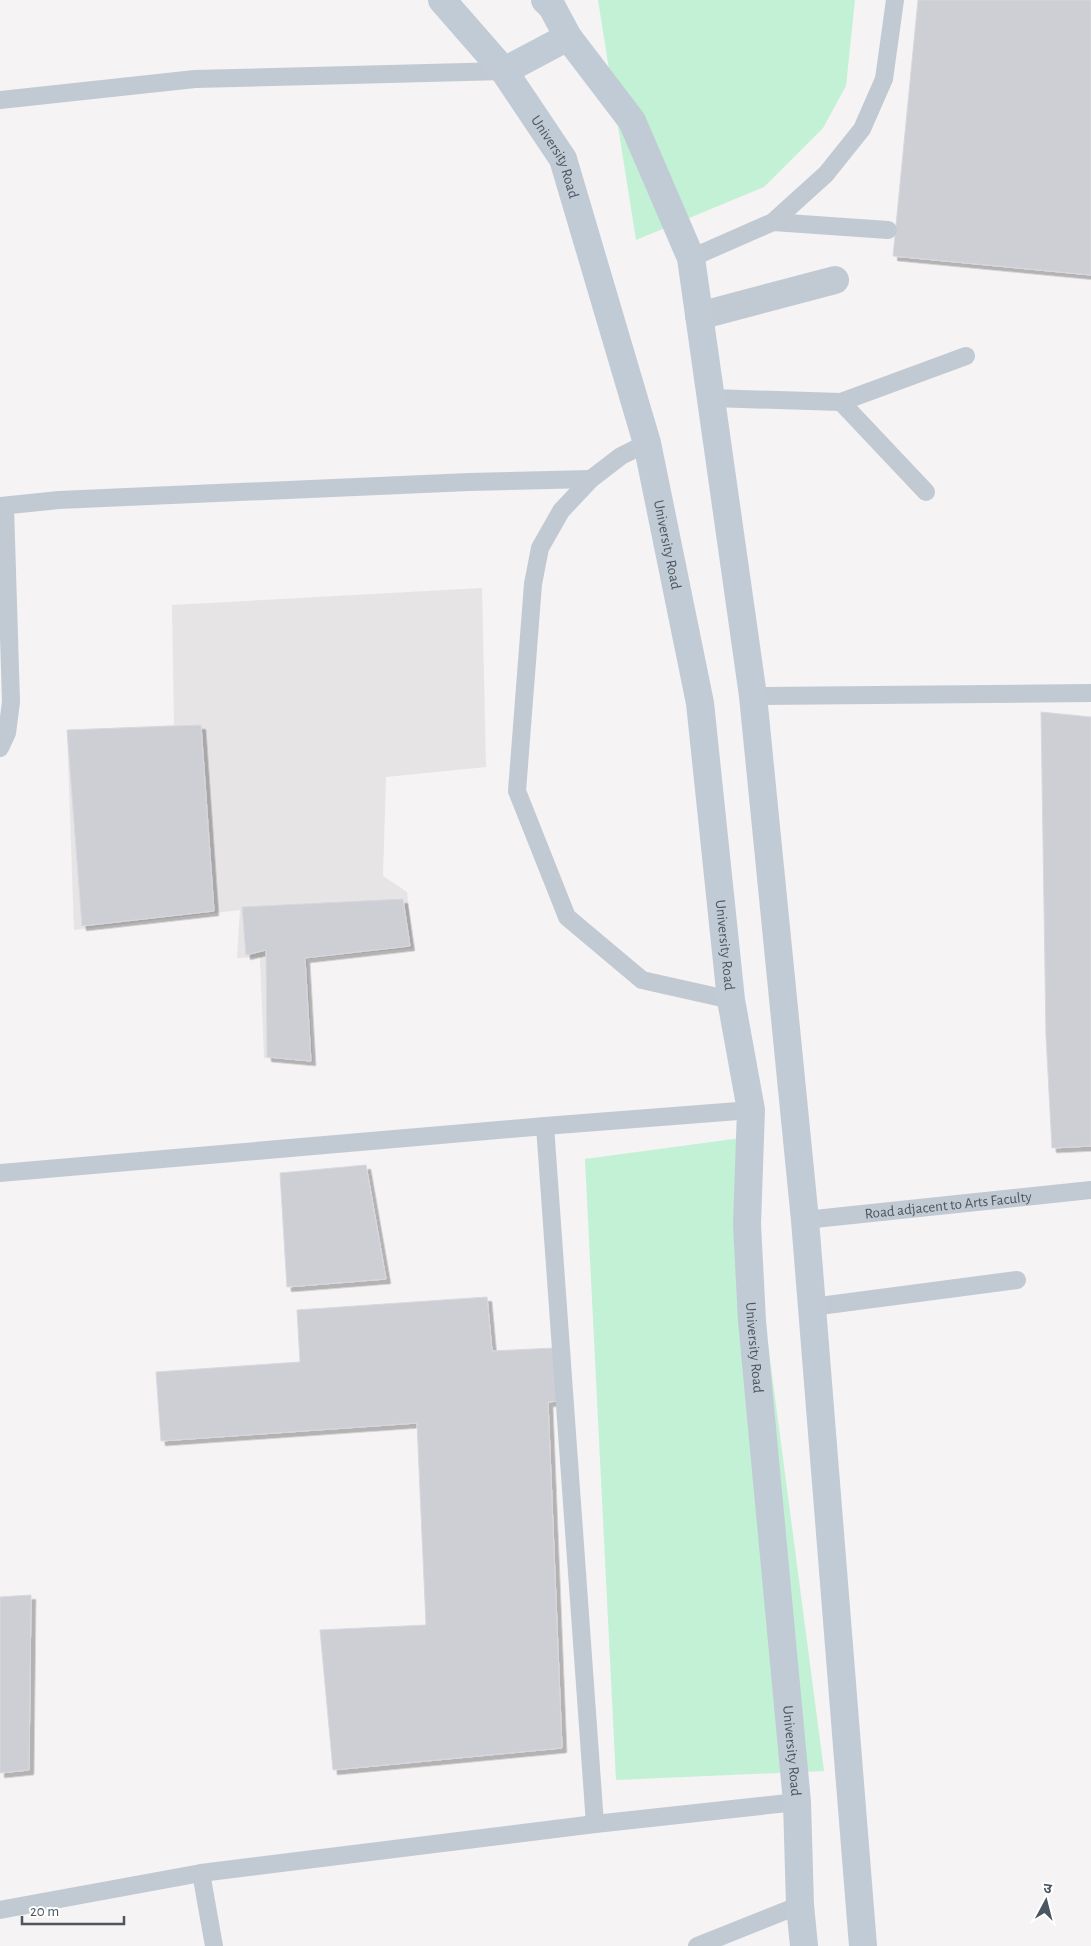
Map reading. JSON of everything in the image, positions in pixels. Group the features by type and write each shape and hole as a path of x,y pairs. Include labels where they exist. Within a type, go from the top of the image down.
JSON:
{"main road":[{"name":"University Road","path":"442,0 504,71 563,159 647,443 700,703 731,1000 751,1110 747,1224 752,1321 797,1802 800,1906 804,1946"},
{"path":"549,2 568,37 632,121 691,258 753,696 805,1220 863,1946"},
{"path":"504,71 568,37"}],"street":[{"path":"699,316 835,280"}],"lane":[{"path":"691,258 773,222 826,174 862,129 884,79 895,0"},
{"path":"0,100 195,78 504,71"},
{"path":"773,222 888,230"},
{"path":"711,398 841,402 966,356"},
{"path":"841,402 926,492"},
{"path":"647,443 621,456 591,479 561,511 540,548 534,584 517,791 567,916 642,980 731,1000"},
{"path":"0,748 7,733 11,702 2,506 69,500 469,482 591,479"},
{"path":"753,696 1091,693"},
{"path":"0,1172 751,1110"},
{"path":"545,1126 595,1824"},
{"name":"Road adjacent to Arts Faculty","path":"805,1220 1091,1190"},
{"path":"812,1307 1017,1280"},
{"path":"0,1910 201,1873 595,1824 797,1802"},
{"path":"201,1873 214,1946"},
{"path":"697,1946 800,1906"}],"shaded area":[{"path":"482,588 486,767 386,777 383,876 407,892 413,948 307,959 313,1061 264,1058 260,957 237,958 240,910 74,930 67,730 174,725 172,605"}],"green space":[{"path":"598,0 855,0 846,86 823,128 764,187 636,240"},
{"path":"741,1138 824,1771 616,1780 585,1159"}],"building":[{"path":"918,0 1091,0 1091,275 893,256"},
{"path":"1041,712 1091,717 1091,1146 1052,1148 1046,1036"},
{"path":"201,725 214,911 82,926 67,730"},
{"path":"403,899 410,946 305,958 311,1061 267,1057 266,950 246,955 242,907"},
{"path":"366,1165 386,1279 287,1287 280,1173"},
{"path":"487,1297 492,1351 554,1348 559,1401 548,1402 562,1748 333,1770 320,1630 426,1625 417,1423 161,1441 156,1372 300,1362 297,1310"},
{"path":"31,1595 29,1770 0,1773 0,1597"}]}
